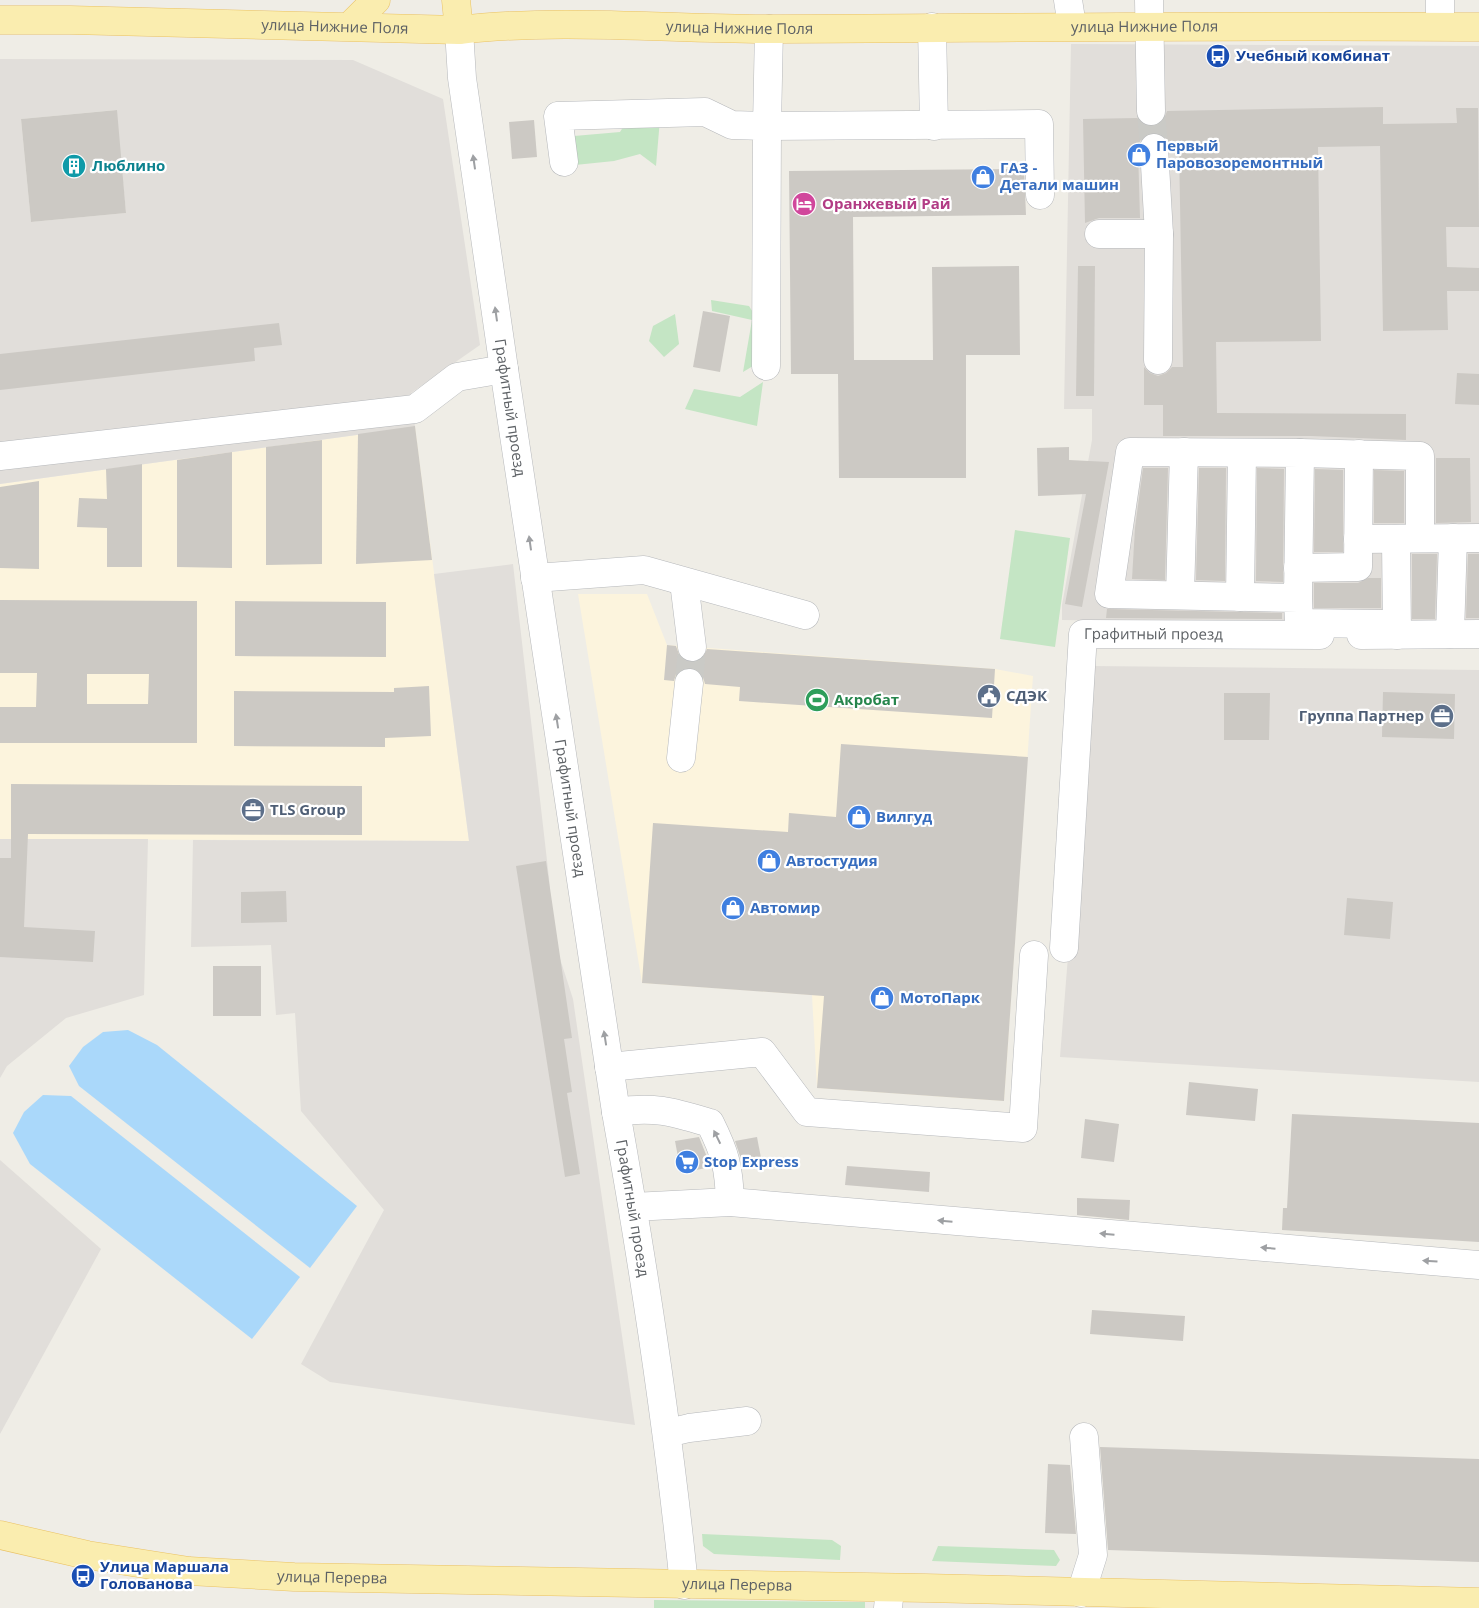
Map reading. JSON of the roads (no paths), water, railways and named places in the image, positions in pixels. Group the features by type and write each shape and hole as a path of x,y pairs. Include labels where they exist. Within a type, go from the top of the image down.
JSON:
{"main road":[{"path":"350,26 376,0"},
{"path":"456,0 459,30"},
{"name":"улица Нижние Поля","path":"0,20 350,26 459,30 509,24 769,29 932,27 1070,13 1440,13 1479,26"},
{"name":"улица Перерва","path":"0,1535 87,1555 189,1571 294,1577 684,1585 889,1598 925,1588 1479,1602"}],"street":[{"path":"1149,13 1151,111"},
{"path":"932,27 934,126"},
{"path":"766,366 769,29"},
{"name":"Графитный проезд","path":"459,30 464,87 535,578 609,1067 668,1433 684,1585"},
{"path":"564,162 558,116 705,112 732,125 767,126 1039,124 1040,194"},
{"path":"1154,148 1159,234 1158,360"},
{"path":"1099,234 1159,234"},
{"path":"0,456 415,409 457,378 504,369"},
{"path":"1298,598 1109,594 1130,452 1359,454 1420,456 1408,539 1390,630 1299,623 1300,454"},
{"path":"1180,596 1184,452"},
{"path":"1240,596 1242,454"},
{"path":"1298,568 1358,567 1359,454"},
{"path":"1358,539 1466,538 1450,634"},
{"path":"535,578 644,570 805,616"},
{"path":"684,582 692,647"},
{"name":"Графитный проезд","path":"1064,948 1083,634 1390,630 1479,634"},
{"path":"681,758 689,682"},
{"path":"609,1067 762,1052 806,1112 1023,1128 1034,954"},
{"path":"616,1112 639,1108 665,1110 710,1123 725,1154 730,1202"},
{"path":"633,1207 730,1202 1479,1265"},
{"path":"668,1433 689,1428 747,1421"},
{"path":"1081,1593 1093,1555 1084,1437"}],"water":[{"path":"128,1030 157,1045 357,1206 310,1268 79,1086 69,1066 83,1047 103,1032"},
{"path":"43,1095 71,1096 300,1277 252,1339 30,1164 13,1133 24,1112"}],"tunnel":[{"path":"1151,111 1154,148"},
{"path":"689,683 692,647"}],"place":[{"name":"Учебный комбинат","path":"1218,56"},
{"name":"Первый Паровозоремонтный","path":"1139,155"},
{"name":"Люблино","path":"74,166"},
{"name":"ГАЗ - Детали машин","path":"983,177"},
{"name":"Оранжевый Рай","path":"804,204"},
{"name":"СДЭК","path":"989,696"},
{"name":"Акробат","path":"817,700"},
{"name":"Группа Партнер","path":"1442,716"},
{"name":"TLS Group","path":"253,810"},
{"name":"Вилгуд","path":"859,817"},
{"name":"Автостудия","path":"769,861"},
{"name":"Автомир","path":"733,908"},
{"name":"МотоПарк","path":"882,998"},
{"name":"Stop Express","path":"687,1162"},
{"name":"Улица Маршала Голованова","path":"83,1576"}]}
